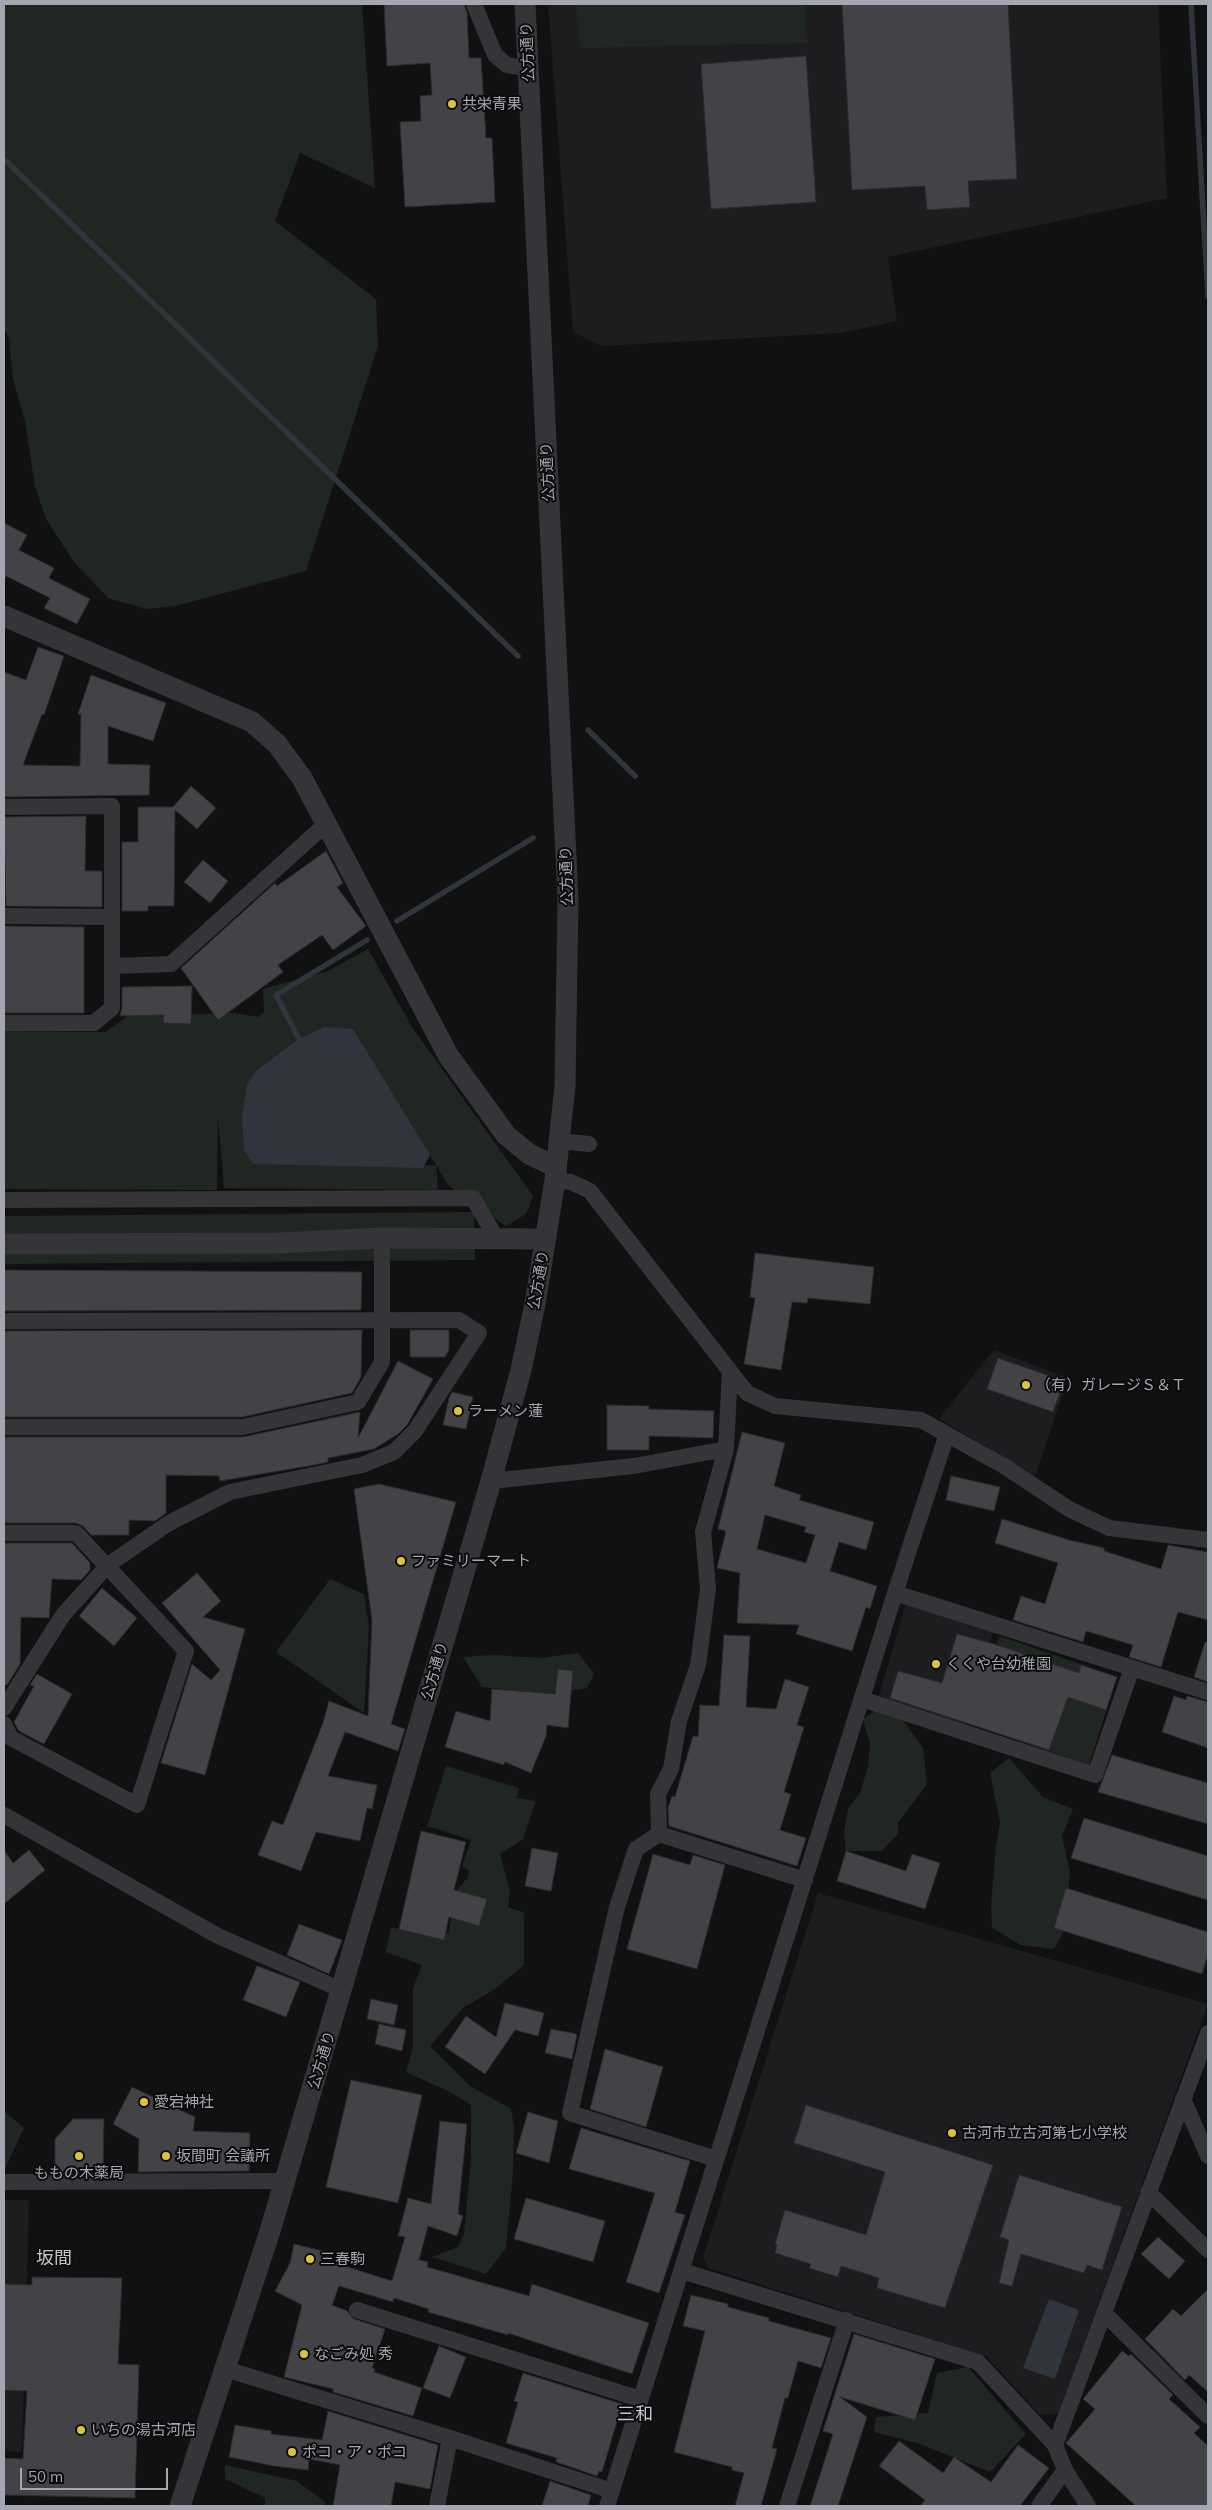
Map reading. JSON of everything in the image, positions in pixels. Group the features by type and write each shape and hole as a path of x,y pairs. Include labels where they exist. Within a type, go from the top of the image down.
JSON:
{"street":[{"path":"474,4 495,55 507,65 529,68"},
{"name":"公方通り","path":"180,2506 285,2181 491,1481 521,1370 546,1239 565,1086 568,899 525,4"},
{"path":"4,616 252,722 277,744 297,771 448,1055 506,1135 555,1173 590,1191 747,1393 775,1406 921,1420 1004,1466 1069,1509 1109,1528 1208,1540"},
{"path":"4,807 112,806 112,1008 94,1023 4,1023"},
{"path":"112,966 171,964 326,824"},
{"path":"4,916 112,917"},
{"path":"559,1141 589,1144"},
{"path":"4,1200 473,1198 497,1239"},
{"path":"4,1244 279,1243 382,1238 546,1239"},
{"path":"4,1427 244,1427 358,1402 382,1362 382,1238"},
{"path":"4,1321 459,1320 480,1333 414,1431 394,1452 362,1465 230,1492 169,1523 108,1565 63,1615 4,1708"},
{"path":"659,1834 658,1794 670,1769 679,1721 698,1665 708,1589 704,1532 726,1449 730,1371"},
{"path":"225,2369 450,2438 609,2499 894,1593 947,1434"},
{"path":"491,1481 634,1466 726,1449"},
{"path":"4,1533 76,1533 108,1565 186,1651 137,1806 11,1738 4,1724"},
{"path":"894,1593 1208,1692"},
{"path":"862,1698 1095,1775 1132,1668"},
{"path":"4,1815 218,1936 342,1990"},
{"path":"659,1834 805,1880"},
{"path":"659,1834 636,1849 617,1906 570,2113 716,2160"},
{"path":"1056,2445 1208,2033"},
{"path":"1183,2099 1208,2156"},
{"path":"4,2182 285,2181"},
{"path":"1148,2192 1208,2250"},
{"path":"682,2271 847,2320 978,2362 1056,2445 1065,2470 1088,2506"},
{"path":"356,2310 640,2399"},
{"path":"1104,2313 1208,2416"},
{"path":"787,2506 847,2320"},
{"path":"437,2506 450,2438"},
{"path":"1040,2506 1065,2470"}],"shaded area":[{"path":"4,4 362,4 375,188 300,153 275,221 376,299 378,346 306,571 176,606 146,609 108,598 74,562 46,519 35,487 25,421 13,380 9,338 4,329"},
{"path":"548,4 1158,4 1167,198 888,257 897,321 841,333 601,346 573,332"},
{"path":"576,4 805,4 807,43 580,48"},
{"path":"368,949 412,1027 533,1196 526,1214 506,1226 449,1186 436,1165 438,1190 224,1188 218,1117 217,1190 4,1189 4,1031 105,1032 128,1016 235,1013 258,1017 264,1012 263,989 328,971","holes":["352,1029 436,1165 390,1167"]},
{"path":"324,1027 353,1029 430,1155 423,1168 253,1164 244,1150 242,1117 247,1084 257,1070 299,1039"},
{"path":"474,1212 475,1260 4,1264 4,1216"},
{"path":"994,1350 1068,1378 1035,1476 939,1419"},
{"path":"330,1579 364,1594 369,1627 364,1713 276,1652"},
{"name":"くくや台幼稚園","path":"906,1603 994,1629 966,1725 878,1699"},
{"path":"1000,1636 1117,1677 1089,1765 970,1724"},
{"path":"578,1653 594,1674 587,1688 546,1694 482,1687 463,1657 493,1655 541,1658"},
{"path":"878,1708 900,1716 923,1748 927,1784 898,1823 898,1834 882,1851 846,1851 844,1833 848,1808 860,1793 868,1767 870,1744 863,1719"},
{"path":"1009,1758 1043,1797 1073,1809 1062,1836 1070,1872 1064,1931 1054,1949 1021,1945 992,1928 991,1906 1000,1822 990,1773"},
{"path":"446,1766 519,1788 517,1798 536,1801 523,1839 500,1854 510,1891 508,1907 524,1913 524,1965 495,1989 463,2008 430,2046 470,2086 511,2109 514,2127 513,2172 506,2248 486,2274 432,2257 458,2247 464,2234 471,2159 471,2105 450,2092 406,2072 413,2046 413,1988 422,1965 386,1952 391,1928 449,1933 453,1895 468,1877 469,1870 462,1867 471,1840 427,1826"},
{"name":"古河市立古河第七小学校","path":"818,1893 1208,2004 1058,2414 1040,2415 986,2356 708,2268 703,2258"},
{"path":"4,2111 24,2128 4,2171"},
{"path":"4,2200 29,2200 22,2452 4,2451"},
{"path":"1049,2299 1079,2310 1055,2379 1023,2368"},
{"path":"968,2367 1026,2434 990,2472 920,2444 874,2432 876,2417 928,2413 937,2373"},
{"path":"225,2465 297,2481 325,2502 327,2506 265,2506 265,2498 225,2479"}],"building":[{"name":"共栄青果","path":"384,4 464,4 467,13 469,58 481,58 486,138 492,138 495,202 405,207 400,122 421,121 420,96 432,95 430,63 387,66"},
{"path":"842,4 1008,4 1017,179 968,181 970,207 927,210 925,186 852,190"},
{"path":"806,56 816,202 711,209 701,64"},
{"path":"4,523 27,535 19,550 54,568 49,578 90,599 77,624 44,608 50,598 6,576 4,580"},
{"path":"38,647 64,656 44,715 42,714 23,765 80,766 81,714 78,714 91,675 166,703 153,741 108,726 108,764 150,765 149,795 4,797 4,672 26,680"},
{"path":"191,786 216,808 197,829 175,810 174,906 148,906 148,911 122,911 122,842 138,842 138,807 173,807"},
{"path":"86,816 85,871 102,871 102,907 6,906 4,817"},
{"path":"326,851 343,883 337,887 366,926 333,950 322,935 278,965 283,972 218,1020 181,968 275,883 277,886"},
{"path":"203,860 228,881 210,903 184,882"},
{"path":"4,926 84,927 84,1013 4,1013"},
{"path":"192,986 191,1024 163,1023 164,1015 120,1016 122,987"},
{"path":"755,1253 874,1267 870,1304 808,1298 807,1303 792,1302 781,1370 744,1364 755,1298 750,1297"},
{"path":"4,1270 362,1272 361,1310 4,1311"},
{"path":"362,1330 361,1377 352,1393 242,1417 4,1417 4,1331"},
{"path":"410,1330 449,1330 449,1350 445,1357 410,1357"},
{"name":"（有）ガレージＳ＆Ｔ","path":"998,1358 1064,1381 1053,1412 987,1389"},
{"path":"398,1361 433,1379 407,1425 398,1434 374,1449 328,1458 328,1462 314,1465 220,1481 219,1476 166,1475 166,1513 155,1521 129,1520 129,1535 91,1535 83,1526 76,1523 4,1523 4,1437 243,1437 360,1412 358,1438"},
{"name":"ラーメン蓮","path":"452,1392 473,1397 466,1429 443,1425"},
{"path":"607,1405 649,1406 649,1409 714,1411 713,1438 649,1436 649,1450 607,1450"},
{"path":"742,1432 785,1443 774,1486 801,1495 799,1500 874,1522 866,1550 839,1542 830,1571 877,1586 870,1609 866,1607 852,1651 796,1634 799,1625 737,1623 740,1573 717,1568 726,1531 718,1529","holes":["765,1515 806,1527 804,1532 815,1535 806,1563 757,1549"]},
{"path":"951,1476 1000,1487 994,1511 946,1500"},
{"path":"379,1484 456,1502 391,1724 405,1729 398,1751 345,1732 328,1776 377,1785 372,1809 367,1808 360,1841 316,1832 301,1871 258,1855 272,1821 283,1825 323,1723 329,1701 368,1716 372,1620 354,1489"},
{"path":"1002,1519 1069,1540 1104,1548 1104,1551 1161,1569 1168,1545 1208,1552 1208,1620 1178,1612 1161,1667 1129,1657 1133,1645 1086,1631 1083,1642 1013,1620 1021,1596 1045,1604 1058,1563 995,1543"},
{"path":"4,1543 72,1543 90,1563 90,1570 81,1580 52,1579 49,1618 21,1617 20,1664 7,1685 4,1685"},
{"path":"197,1573 221,1601 203,1617 245,1629 205,1775 161,1763 192,1664 211,1680 220,1670 162,1603"},
{"path":"102,1588 137,1618 114,1646 79,1616"},
{"path":"957,1634 994,1644 1079,1673 1081,1665 1117,1677 1106,1710 1068,1697 1049,1750 890,1698 898,1671 942,1683"},
{"path":"724,1635 750,1636 746,1707 776,1709 785,1679 809,1687 797,1725 804,1727 784,1792 791,1794 780,1830 806,1838 797,1866 669,1826 668,1808 672,1796 675,1797 693,1736 698,1737 700,1705 719,1706"},
{"path":"1205,1642 1208,1642 1208,1682 1194,1677"},
{"path":"558,1669 573,1671 568,1728 547,1725 546,1736 531,1773 505,1762 504,1765 445,1747 456,1711 490,1721 492,1689 555,1694"},
{"path":"37,1674 72,1694 44,1744 19,1731 14,1722 34,1686 30,1685"},
{"path":"1174,1696 1186,1700 1187,1696 1208,1702 1208,1748 1162,1732"},
{"path":"1112,1755 1208,1783 1208,1824 1098,1792"},
{"path":"1084,1818 1208,1856 1208,1900 1071,1858"},
{"path":"421,1831 466,1842 454,1890 487,1899 479,1926 449,1917 444,1940 399,1929"},
{"path":"532,1848 558,1853 551,1891 525,1886"},
{"path":"4,1850 13,1863 29,1850 45,1870 4,1904"},
{"path":"846,1851 906,1871 912,1854 940,1863 925,1909 837,1881"},
{"path":"653,1854 690,1865 693,1855 725,1865 697,1969 627,1949"},
{"path":"1066,1888 1208,1932 1208,1954 1202,1974 1054,1928"},
{"path":"299,1924 342,1940 329,1974 287,1955"},
{"path":"257,1966 300,1982 286,2017 243,2000"},
{"path":"371,1999 398,2005 394,2025 367,2019"},
{"path":"505,2003 544,2013 538,2036 515,2030 485,2074 445,2047 466,2016 496,2037"},
{"path":"379,2024 406,2030 402,2051 375,2044"},
{"path":"551,2029 577,2034 572,2059 545,2053"},
{"path":"605,2049 663,2067 646,2127 590,2109"},
{"path":"351,2080 422,2095 398,2203 326,2187"},
{"path":"132,2087 195,2117 193,2131 250,2133 249,2171 138,2172 139,2139 113,2124"},
{"path":"806,2105 993,2165 945,2308 877,2288 879,2278 841,2266 838,2277 809,2268 811,2264 775,2253 777,2245 775,2244 785,2210 866,2235 885,2172 794,2143"},
{"path":"528,2112 558,2121 549,2163 516,2153"},
{"name":"ももの木薬局","path":"73,2119 104,2119 103,2172 55,2172 55,2139"},
{"path":"440,2121 467,2124 458,2214 463,2216 457,2236 428,2226 419,2260 428,2262 427,2267 529,2296 532,2284 649,2323 632,2374 508,2333 508,2335 428,2312 429,2309 394,2298 393,2302 339,2286 332,2305 347,2311 354,2319 385,2329 372,2368 375,2369 374,2372 422,2388 413,2416 333,2392 333,2389 284,2377 302,2305 275,2291 290,2263 294,2244 331,2253 329,2261 392,2281 405,2237 398,2236 408,2198 431,2204"},
{"path":"581,2128 690,2161 675,2212 685,2215 659,2293 626,2282 655,2193 569,2169"},
{"path":"1019,2175 1122,2207 1102,2270 1087,2265 1084,2273 1021,2254 1012,2286 999,2283 1009,2240 1000,2237"},
{"path":"526,2198 605,2221 593,2262 514,2239"},
{"path":"1158,2237 1185,2261 1169,2279 1141,2254"},
{"name":"いちの湯古河店","path":"32,2277 122,2278 118,2364 139,2365 135,2498 4,2495 4,2458 23,2459 27,2391 4,2390 4,2284 32,2285"},
{"path":"1208,2289 1208,2392 1189,2375 1185,2380 1145,2339 1173,2309 1181,2316"},
{"path":"691,2295 728,2304 728,2307 769,2318 769,2321 831,2338 821,2368 798,2361 788,2398 785,2398 772,2448 777,2449 761,2506 735,2506 744,2473 732,2470 732,2467 674,2452 705,2331 683,2326"},
{"path":"854,2334 935,2359 915,2420 840,2397 867,2417 838,2506 810,2506 833,2434 823,2431"},
{"path":"439,2346 466,2357 450,2398 423,2388"},
{"path":"1122,2351 1129,2356 1131,2354 1173,2395 1169,2399 1200,2427 1194,2433 1208,2446 1208,2506 1136,2506 1066,2443 1095,2409 1083,2399"},
{"path":"523,2373 622,2404 602,2472 599,2471 597,2476 556,2462 557,2458 506,2443 518,2402 514,2401"},
{"path":"328,2411 438,2445 430,2489 395,2482 391,2506 333,2506 340,2465 309,2459 308,2470 274,2466 229,2457 235,2425 271,2431 271,2434 322,2440"},
{"path":"899,2441 943,2473 954,2457 991,2482 1018,2445 1049,2468 1020,2506 920,2506 925,2500 879,2466"},
{"path":"550,2481 591,2495 588,2506 542,2506"}],"waterway":[{"path":"1191,4 1208,296"},
{"path":"4,159 518,656"},
{"path":"588,730 635,776"},
{"path":"397,921 533,838"},
{"path":"299,1039 276,995 367,940"}],"place":[{"name":"共栄青果","path":"452,104"},
{"name":"（有）ガレージＳ＆Ｔ","path":"1026,1385"},
{"name":"ラーメン蓮","path":"458,1411"},
{"name":"ファミリーマート","path":"401,1561"},
{"name":"くくや台幼稚園","path":"936,1664"},
{"name":"愛宕神社","path":"144,2102"},
{"name":"古河市立古河第七小学校","path":"952,2133"},
{"name":"ももの木薬局","path":"79,2156"},
{"name":"坂間町 会議所","path":"166,2156"},
{"name":"三春駒","path":"310,2259"},
{"name":"なごみ処 秀","path":"304,2354"},
{"name":"いちの湯古河店","path":"81,2430"},
{"name":"ポコ・ア・ポコ","path":"292,2452"}],"district":[{"name":"坂間","path":"54,2259"},
{"name":"三和","path":"635,2415"}]}
